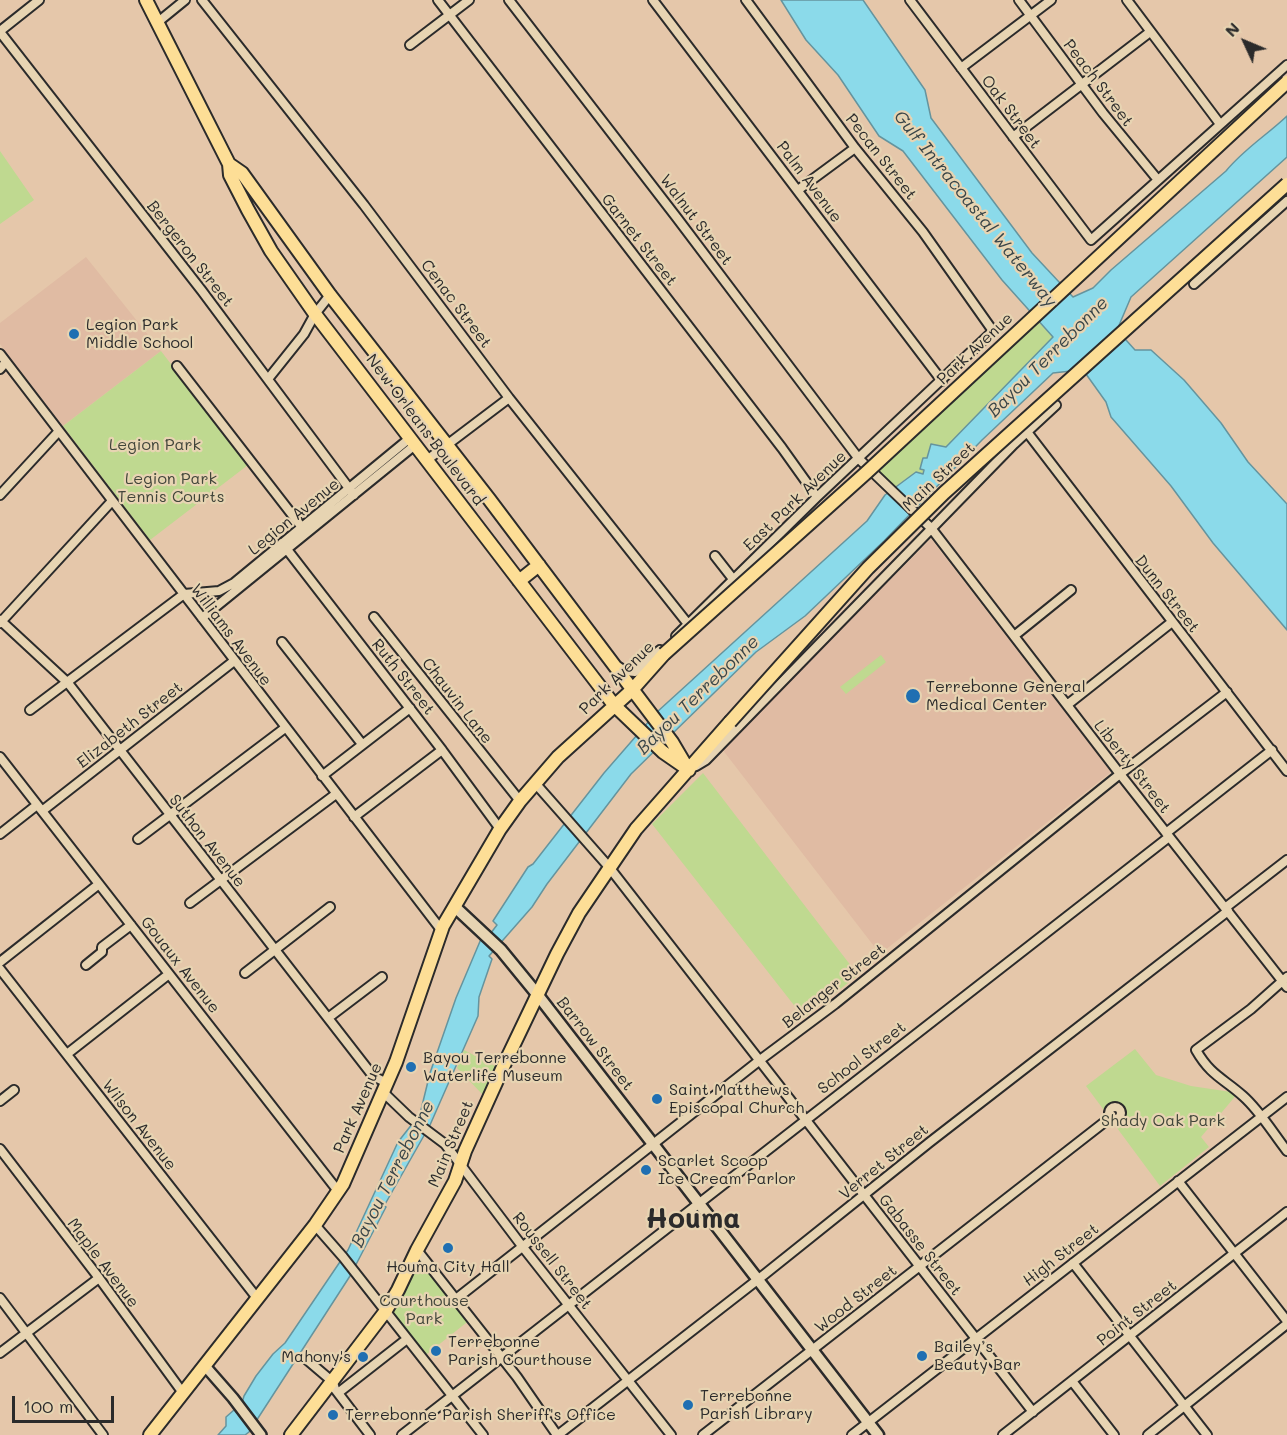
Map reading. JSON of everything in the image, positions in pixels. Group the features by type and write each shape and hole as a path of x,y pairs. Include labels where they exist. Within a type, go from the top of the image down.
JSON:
{"main road":[{"name":"New Orleans Boulevard","path":"146,0 229,164 230,175 248,210 271,251 315,314 614,705 663,752 689,770"},
{"name":"Park Avenue","path":"150,1435 315,1225 338,1191 385,1087 442,931 500,829 535,783 558,757 632,690 664,654 867,472 1287,82"},
{"name":"New Orleans Boulevard","path":"229,164 242,173 330,295 539,565 672,742 689,770"},
{"name":"Main Street","path":"291,1435 336,1388 385,1312 455,1181 537,994 579,913 636,829 868,568 944,493 1287,184"},
{"path":"519,581 539,565"},
{"name":"Barrow Street","path":"454,907 501,950 537,994 878,1435"}],"street":[{"path":"0,31 39,0"},
{"path":"158,22 185,0"},
{"name":"Cenac Street","path":"202,0 364,205 509,398 688,624"},
{"name":"Garnet Street","path":"438,0 775,438 817,497"},
{"path":"410,45 469,0"},
{"name":"Walnut Street","path":"509,0 859,459"},
{"name":"Palm Avenue","path":"653,0 942,381"},
{"name":"Pecan Street","path":"746,0 855,148 923,231 993,332"},
{"name":"Oak Street","path":"910,0 1091,240 1158,180"},
{"name":"Peach Street","path":"1019,0 1081,84 1158,180"},
{"path":"961,68 1051,0"},
{"path":"1126,0 1220,124"},
{"name":"Bergeron Street","path":"0,31 268,379 352,492"},
{"path":"1013,137 1150,32"},
{"path":"1158,180 1287,65"},
{"path":"798,190 855,148"},
{"path":"1194,284 1287,201"},
{"path":"268,379 304,334 315,314 330,295"},
{"name":"East Park Avenue","path":"612,662 625,671 635,672 993,332"},
{"name":"Williams Avenue","path":"0,354 442,931"},
{"path":"0,369 6,362"},
{"path":"177,366 304,531"},
{"path":"427,460 509,398"},
{"name":"Main Street","path":"689,770 706,760 931,528 1056,405"},
{"path":"0,495 59,431"},
{"name":"Dunn Street","path":"1027,432 1286,769"},
{"name":"Legion Avenue","path":"202,618 240,583 413,442"},
{"name":"Liberty Street","path":"859,459 931,528 1120,774 1285,981"},
{"path":"0,622 112,501"},
{"name":"Ruth Street","path":"285,546 500,829"},
{"path":"715,556 733,579"},
{"name":"Legion Avenue","path":"184,594 219,591 240,583"},
{"path":"1014,636 1071,590"},
{"path":"30,710 184,594"},
{"name":"Chauvin Lane","path":"374,617 520,801"},
{"name":"Suthon Avenue","path":"0,622 66,682 373,1076 385,1087 408,1117 433,1134"},
{"path":"1067,705 1172,622"},
{"path":"282,642 362,744"},
{"name":"Elizabeth Street","path":"0,834 119,751 234,661"},
{"name":"Belanger Street","path":"456,1299 760,1060 835,1004 1120,774 1227,692"},
{"path":"322,776 410,708"},
{"path":"138,839 285,728"},
{"path":"354,817 442,750"},
{"name":"School Street","path":"402,1435 1168,835 1272,750"},
{"name":"Gouaux Avenue","path":"0,757 338,1191"},
{"name":"Gabasse Street","path":"535,783 609,867 1033,1412"},
{"path":"190,903 336,794"},
{"name":"Verret Street","path":"558,1435 1227,910 1287,860"},
{"path":"0,962 99,884"},
{"path":"245,973 330,907"},
{"path":"86,965 102,952 102,947 131,925"},
{"name":"Wilson Avenue","path":"0,969 257,1298"},
{"path":"67,1054 169,974"},
{"path":"328,1018 382,977"},
{"path":"1285,981 1196,1050 1204,1065 1242,1095 1287,1151"},
{"path":"0,1101 14,1090"},
{"name":"High Street","path":"852,1435 1287,1097"},
{"name":"Wood Street","path":"703,1435 1111,1117"},
{"name":"Roussell Street","path":"433,1134 446,1144 522,1246 671,1435"},
{"name":"Maple Avenue","path":"0,1149 99,1278 183,1393"},
{"path":"1148,1435 1287,1324 1178,1181"},
{"name":"Point Street","path":"1003,1435 1287,1212"},
{"path":"315,1225 343,1257 483,1435"},
{"path":"417,1250 501,1357 558,1435"},
{"path":"1073,1263 1207,1435"},
{"path":"0,1353 99,1278"},
{"path":"0,1298 103,1435"},
{"path":"336,1388 406,1339"},
{"path":"306,1359 336,1388 370,1435"},
{"path":"205,1366 258,1431"},
{"path":"1072,1381 1114,1435"}],"shaded area":[{"name":"Legion Park Middle School","path":"86,257 161,351 63,426 0,344 0,323"},
{"name":"Terrebonne General Medical Center","path":"931,539 1111,772 880,954 722,749"}],"green space":[{"path":"0,151 34,200 0,224"},
{"path":"1035,318 1053,337 946,447 927,459 923,458 923,474 916,472 892,489 868,468"},
{"name":"Legion Park","path":"161,351 248,465 150,540 63,426"},
{"path":"881,655 886,662 846,694 840,687"},
{"path":"703,773 858,975 804,1018 652,824"},
{"name":"Shady Oak Park","path":"1135,1049 1156,1075 1191,1086 1238,1093 1201,1137 1209,1147 1160,1186 1086,1086"},
{"path":"464,1050 497,1067 483,1095 457,1068"},
{"name":"Courthouse Park","path":"417,1250 471,1319 422,1358 385,1312"}],"water":[{"path":"781,0 863,0 925,90 931,118 1032,253 1073,297 1093,288 1287,116 1287,157 1131,297 1117,330 1135,350 1151,350 1184,380 1221,423 1248,462 1287,504 1287,630 1213,543 1171,486 1111,417 1106,402 1086,374 1071,371 1053,373 982,440 884,541 805,616 756,652 631,774 532,907 489,956 492,959 479,997 478,1016 430,1125 384,1206 386,1207 350,1276 249,1432 245,1435 218,1435 226,1426 226,1417 242,1403 256,1376 285,1343 348,1250 398,1142 420,1114 430,1073 456,998 481,939 484,942 497,925 493,921 528,867 533,864 604,773 657,712 867,521 885,495 916,472 923,474 924,470 920,469 923,458 927,458 931,444 946,447 1053,337 1002,280 903,151 879,136 838,75 806,40"}],"place":[{"name":"Legion Park Middle School","path":"74,334"},
{"name":"Terrebonne General Medical Center","path":"913,696"},
{"name":"Bayou Terrebonne Waterlife Museum","path":"411,1067"},
{"name":"Saint Matthews Episcopal Church","path":"657,1099"},
{"name":"Scarlet Scoop Ice Cream Parlor","path":"646,1170"},
{"name":"Houma City Hall","path":"448,1248"},
{"name":"Terrebonne Parish Courthouse","path":"436,1351"},
{"name":"Bailey’s Beauty Bar","path":"922,1356"},
{"name":"Mahony's","path":"363,1357"},
{"name":"Terrebonne Parish Library","path":"688,1405"},
{"name":"Terrebonne Parish Sheriff's Office","path":"333,1415"}],"district":[{"name":"Houma","path":"693,1219"}],"water label":[{"name":"Gulf Intracoastal Waterway","path":"975,209"},
{"name":"Bayou Terrebonne","path":"1048,357"},
{"name":"Bayou Terrebonne","path":"698,695"},
{"name":"Bayou Terrebonne","path":"393,1174"}],"park label":[{"name":"Legion Park Tennis Courts","path":"171,488"}]}
